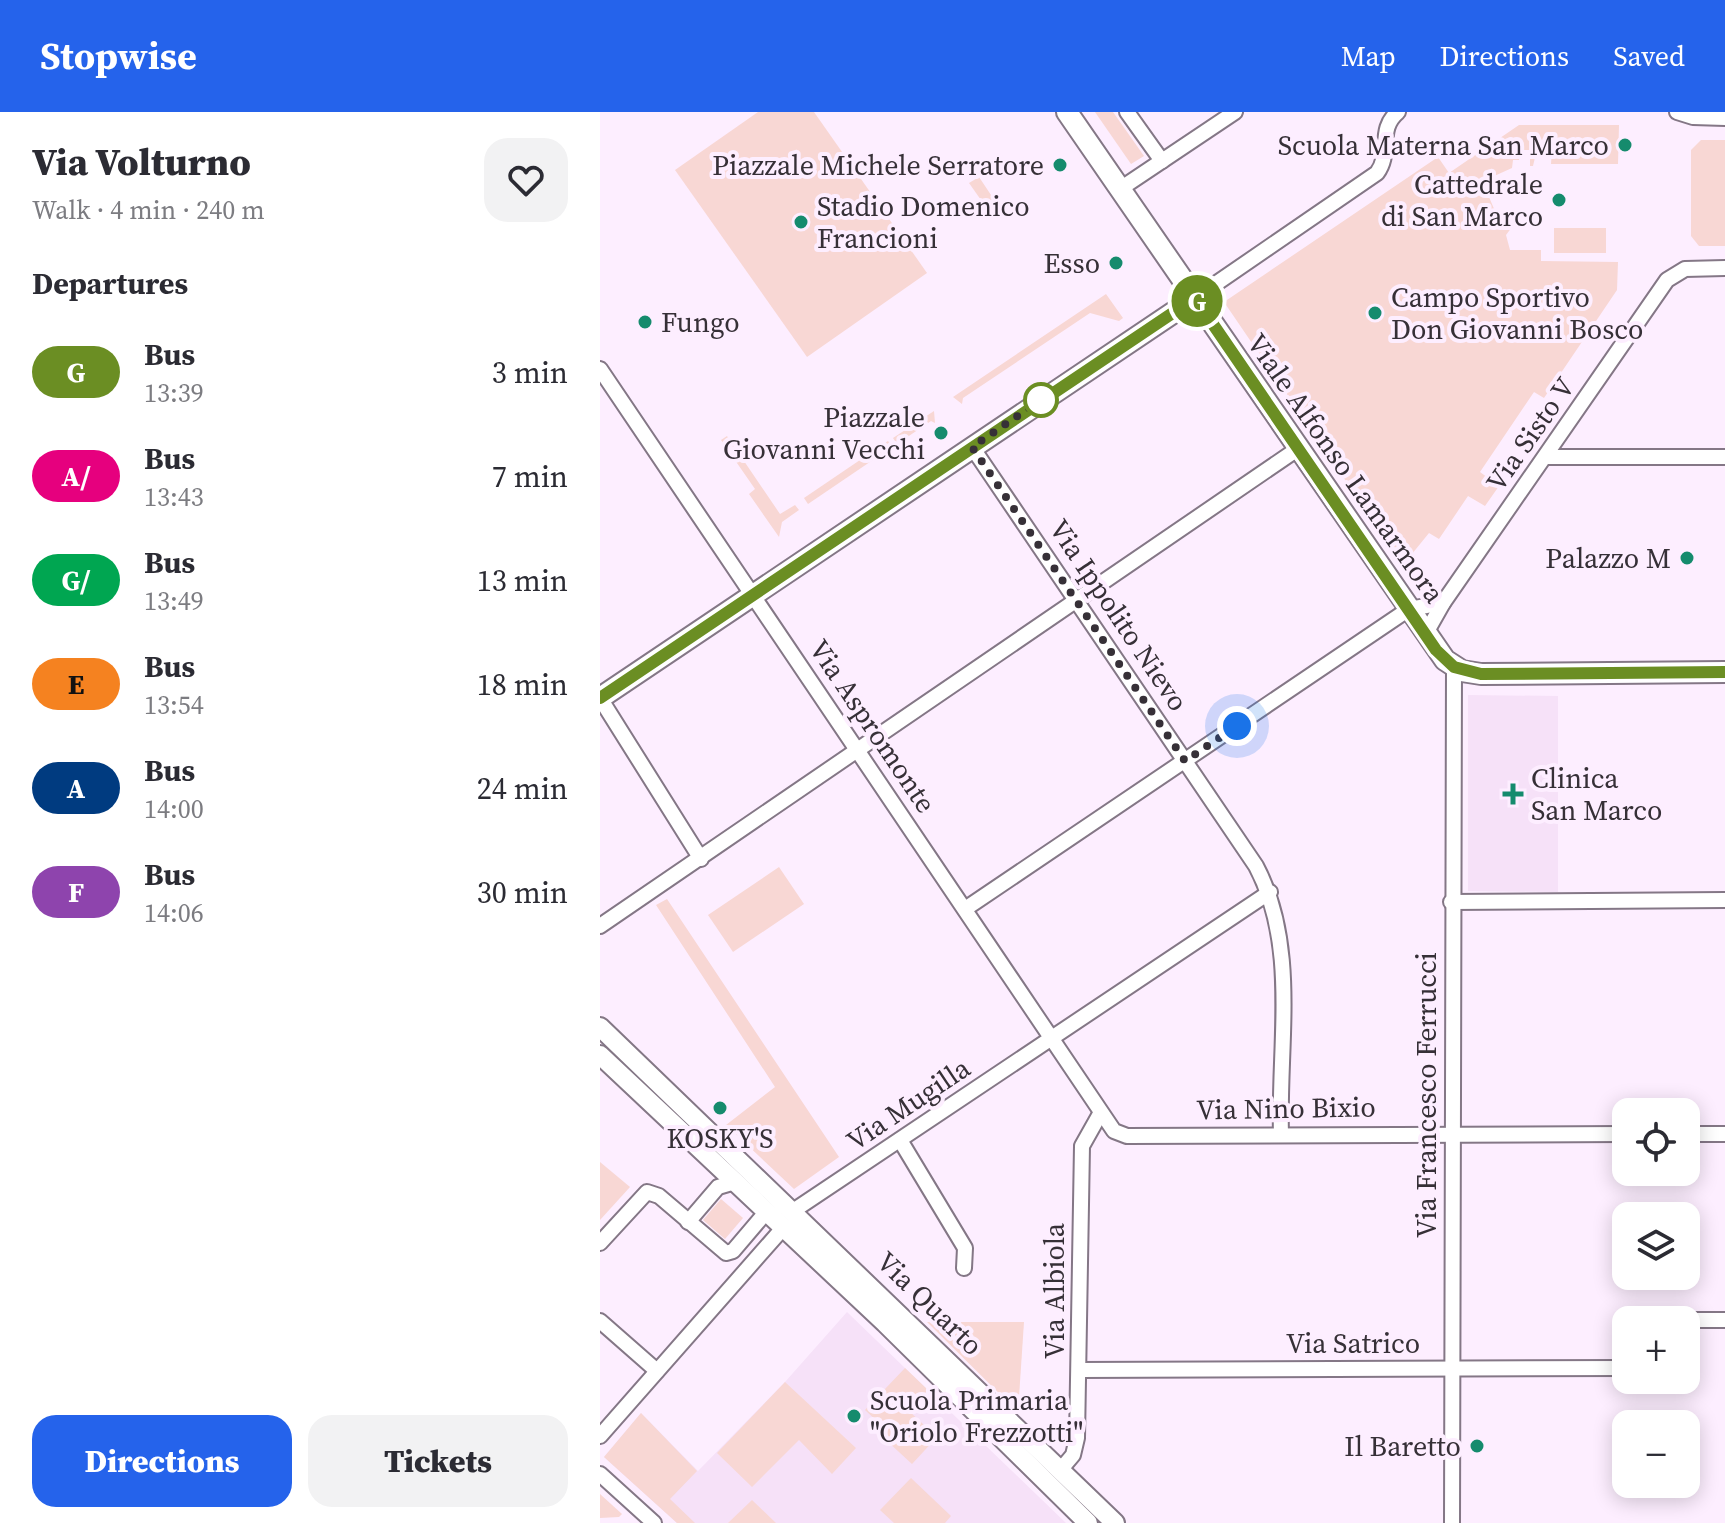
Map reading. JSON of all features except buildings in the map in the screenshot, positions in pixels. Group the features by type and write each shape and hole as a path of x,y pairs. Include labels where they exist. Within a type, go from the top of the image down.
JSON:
{"main road":[{"name":"Viale Alfonso Lamarmora","path":"1069,113 1409,609 1454,667"},
{"path":"600,698 1195,298"},
{"path":"1454,667 1481,674 1725,672"}],"street":[{"path":"1127,112 1162,161"},
{"path":"1120,189 1235,112"},
{"path":"1677,112 1693,117 1725,118"},
{"path":"1195,298 1377,173 1383,161 1386,125 1394,113"},
{"name":"Via Sisto V","path":"1426,633 1443,603 1658,293 1672,276 1685,269 1725,268"},
{"name":"Via Aspromonte","path":"601,374 965,909 1100,1114"},
{"name":"Via Ippolito Nievo","path":"972,447 1079,601 1270,892 1282,949 1281,1134"},
{"path":"600,926 1299,448"},
{"path":"1546,457 1725,457"},
{"path":"965,909 1409,609 1443,603"},
{"name":"Via Francesco Ferrucci","path":"1452,1523 1451,902 1454,667"},
{"path":"600,698 701,859"},
{"name":"Via Mugilla","path":"600,1436 789,1219 900,1140 1270,892"},
{"path":"1451,902 1725,900"},
{"name":"Via Quarto","path":"602,1034 1088,1523"},
{"name":"Via Quarto","path":"600,1055 767,1211 789,1219 1062,1468 1115,1523"},
{"name":"Via Nino Bixio","path":"1100,1114 1114,1131 1127,1136 1612,1134"},
{"name":"Via Albiola","path":"1062,1468 1076,1448 1082,1146 1100,1114"},
{"path":"1700,1134 1725,1134"},
{"path":"900,1140 965,1248 964,1268"},
{"path":"688,1222 718,1187 735,1182"},
{"path":"600,1243 647,1192 659,1196 722,1251 730,1253 767,1211"},
{"path":"1700,1320 1725,1320"},
{"path":"600,1321 657,1371"},
{"name":"Via Satrico","path":"1079,1370 1612,1368"},
{"path":"1047,1482 1062,1468"},
{"path":"600,1474 654,1523"}],"shaded area":[{"name":"Stadio Domenico Francioni","path":"758,112 814,112 927,273 807,357 675,170"},
{"path":"1095,112 1113,112 1144,156 1131,164"},
{"path":"1519,125 1619,125 1618,164 1551,164 1552,149 1537,149 1533,166 1530,166 1530,150 1520,150 1519,160 1513,160 1512,168 1492,177 1486,190 1495,211 1512,217 1512,227 1506,235 1510,250 1541,250 1541,261 1618,262 1617,290 1544,398 1534,392 1480,472 1499,486 1485,506 1468,496 1439,539 1429,533 1403,565 1224,302 1438,157 1449,173"},
{"path":"1701,140 1725,140 1725,246 1699,246 1691,236 1691,150"},
{"path":"979,177 997,204 988,210 969,183"},
{"path":"1554,228 1606,228 1606,253 1554,253"},
{"path":"1106,294 1123,318 1119,321 1090,313 963,398 962,404 953,397"},
{"path":"934,411 935,423 931,421 897,444 893,438"},
{"path":"727,436 780,514 795,505 799,510 782,522 779,537 749,494 755,489 721,440"},
{"path":"888,441 892,447 808,504 804,498"},
{"name":"Clinica San Marco","path":"1468,695 1558,696 1558,892 1468,891"},
{"path":"779,867 804,904 733,952 708,915"},
{"path":"667,899 839,1157 794,1189 726,1125 775,1087 656,905"},
{"path":"600,1162 630,1187 600,1220"},
{"path":"721,1199 743,1218 725,1239 703,1220"},
{"name":"Scuola Primaria \"Oriolo Frezzotti\"","path":"847,1312 1066,1523 677,1523 604,1457 641,1413 698,1471 785,1382"},
{"path":"927,1322 1024,1322 1018,1412"},
{"path":"905,1368 928,1390 909,1411 937,1437 912,1464 874,1429 879,1423 865,1410"},
{"path":"785,1382 856,1448 832,1474 799,1440 752,1487 717,1453"},
{"path":"641,1413 697,1471 670,1499 695,1523 677,1523 604,1457"},
{"path":"911,1478 951,1516 945,1523 894,1523 880,1510"},
{"path":"600,1494 622,1514 619,1517 600,1518"},
{"path":"752,1500 776,1523 728,1523"}],"bus line":[{"name":"G","path":"600,698 734,611 1195,298 1436,650 1454,667 1481,674 1725,672"}],"place":[{"name":"Scuola Materna San Marco","path":"1625,145"},
{"name":"Piazzale Michele Serratore","path":"1060,165"},
{"name":"Cattedrale di San Marco","path":"1559,200"},
{"name":"Stadio Domenico Francioni","path":"801,222"},
{"name":"Esso","path":"1116,263"},
{"name":"Campo Sportivo Don Giovanni Bosco","path":"1375,313"},
{"name":"Fungo","path":"645,322"},
{"name":"Piazzale Giovanni Vecchi","path":"941,433"},
{"name":"Palazzo M","path":"1687,558"},
{"name":"Clinica San Marco","path":"1513,794"},
{"name":"KOSKY'S","path":"720,1108"},
{"name":"Scuola Primaria \"Oriolo Frezzotti\"","path":"854,1416"},
{"name":"Il Baretto","path":"1477,1446"}],"route":[{"path":"1041,400 972,447 1185,761 1237,726"}]}
